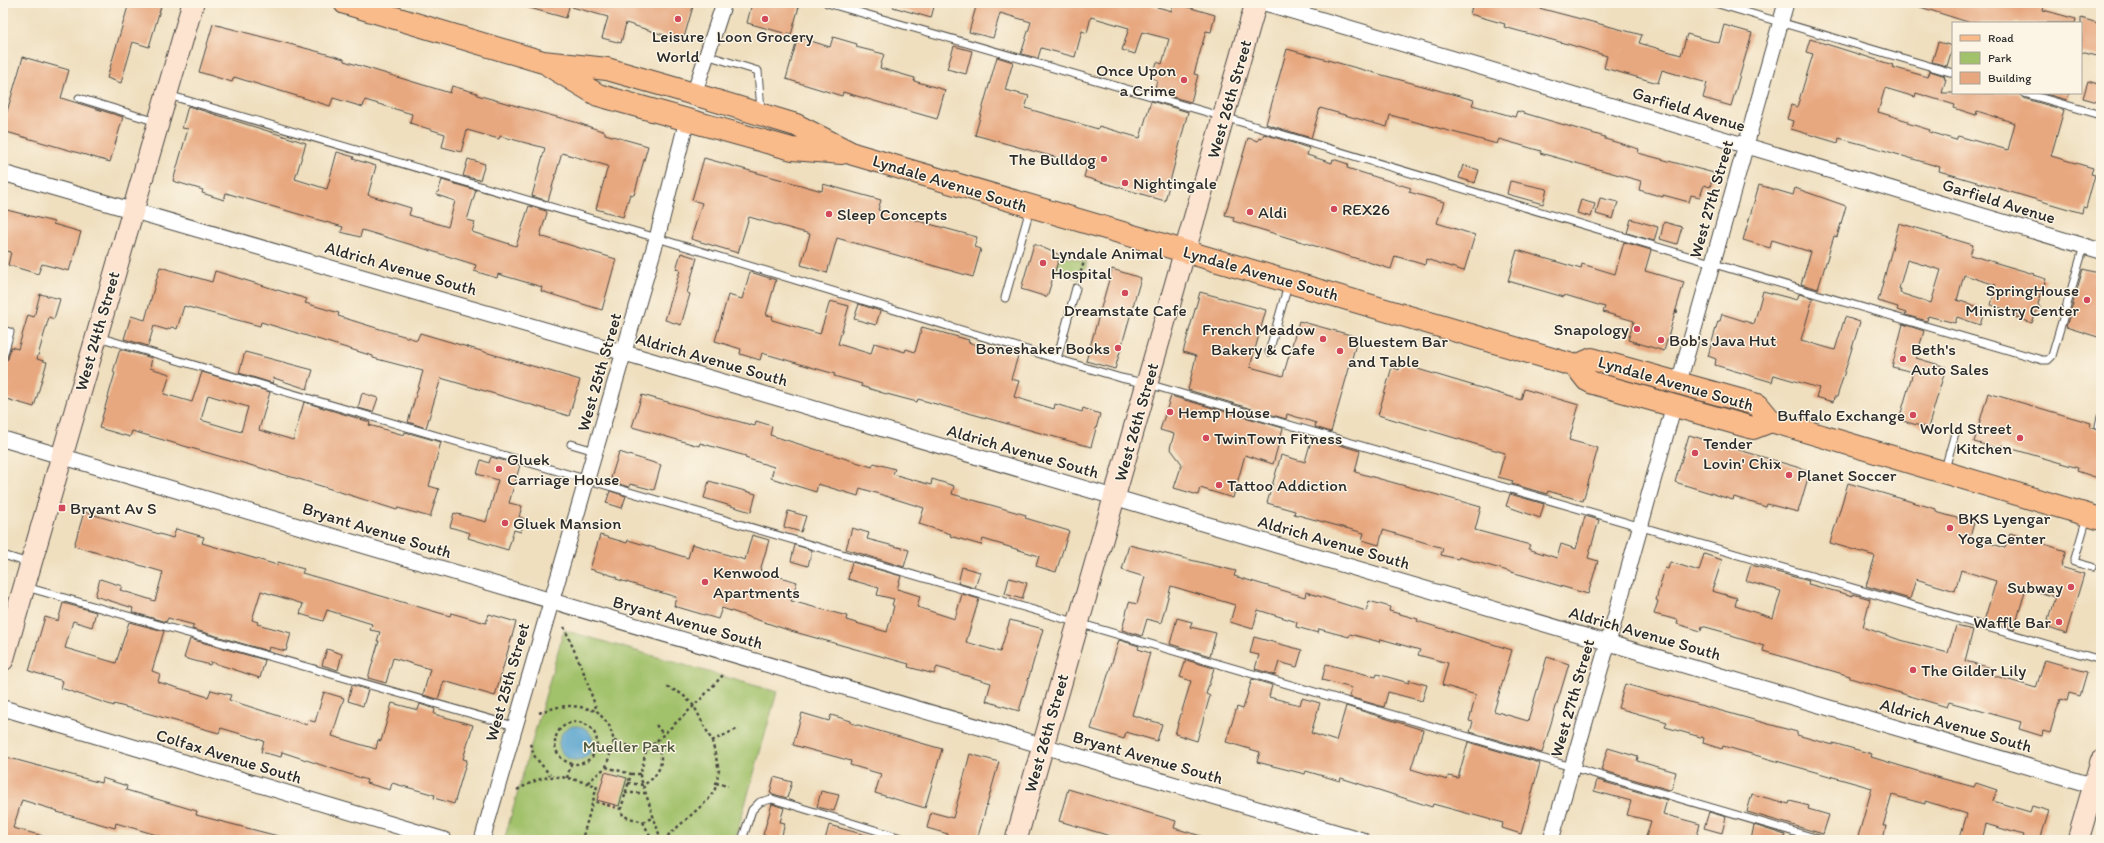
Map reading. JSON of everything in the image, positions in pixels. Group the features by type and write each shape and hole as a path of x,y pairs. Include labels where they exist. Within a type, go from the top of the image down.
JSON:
{"main road":[{"name":"Lyndale Avenue South","path":"345,3 543,62 607,69 694,94 796,125 853,154 1576,366 1587,380 1753,428 1771,421"},
{"name":"Lyndale Avenue South","path":"543,62 598,95 792,149 853,154"},
{"name":"Lyndale Avenue South","path":"1576,366 1592,358 1758,405 1771,421 2094,517"}],"street":[{"name":"West 24th Street","path":"3,660 132,209 193,3"},
{"path":"694,94 724,3"},
{"name":"West 26th Street","path":"1019,839 1042,745 1148,384 1256,3"},
{"name":"Garfield Avenue","path":"1265,3 2101,251"},
{"name":"West 27th Street","path":"1679,382 1786,3"},
{"name":"West 25th Street","path":"482,840 550,601 588,479 657,238 687,120"},
{"name":"Aldrich Avenue South","path":"3,173 132,209 624,353 2097,787"},
{"name":"West 27th Street","path":"1551,840 1674,405"},
{"name":"Bryant Avenue South","path":"3,439 1362,840"},
{"name":"Colfax Avenue South","path":"3,708 444,840"},
{"path":"2078,840 2097,787 2101,760"}],"lane":[{"path":"827,3 1224,117 1712,264 2042,360 2048,360 2052,356 2084,246"},
{"path":"1714,3 1952,73"},
{"path":"706,55 758,71 762,115"},
{"path":"166,94 657,238 1056,359 1640,525 2101,660"},
{"path":"2028,94 2101,115"},
{"path":"79,98 158,122"},
{"path":"1005,298 1031,207"},
{"path":"1269,352 1290,281"},
{"path":"1056,359 1076,288"},
{"path":"3,330 10,332 3,357"},
{"path":"96,336 1822,840"},
{"path":"2098,426 2101,418"},
{"path":"1944,473 1956,433"},
{"path":"571,444 596,451"},
{"path":"2092,567 2074,562 2094,517"},
{"path":"3,555 31,564"},
{"path":"24,587 514,726"},
{"path":"742,840 752,810 760,802 772,799 908,840"}],"path":[{"path":"1076,288 1086,255"},
{"path":"564,627 584,673 597,711 609,725 614,741 606,767 587,783"},
{"path":"662,839 640,774 646,750 694,706 724,674"},
{"path":"643,822 651,838 662,839 708,800 716,783 719,770 712,741 694,706 682,694 667,687"},
{"path":"539,713 556,706 577,705 597,711"},
{"path":"580,721 592,728 596,734 597,748 590,759 584,763 571,764 559,756 555,742 556,735 566,724 580,721"},
{"path":"656,725 663,734"},
{"path":"712,741 737,729"},
{"path":"614,741 646,750"},
{"path":"628,783 643,785 655,776 660,768 662,757 655,742"},
{"path":"530,744 535,756 550,775"},
{"path":"567,778 571,764"},
{"path":"606,767 631,774 640,774"},
{"path":"631,774 620,809 623,816 643,822 654,817"},
{"path":"517,790 536,779 550,775 597,786 583,836 588,838"},
{"path":"716,783 728,786"},
{"path":"625,793 646,793"},
{"path":"593,800 620,809"}],"green space":[{"path":"1060,255 1087,262 1083,280 1055,272"},
{"name":"Mueller Park","path":"564,630 777,692 735,840 514,840 505,837"}],"water":[{"path":"579,726 586,728 591,733 593,743 591,753 586,758 573,760 566,758 561,753 559,740 561,733 566,728"}],"building":[{"path":"129,3 162,3 149,47 133,42 121,83 107,78"},
{"path":"526,3 570,3 566,18 526,7"},
{"path":"572,3 650,3 670,8 671,3 694,3 683,41 626,23 621,43 602,38 608,17 572,7"},
{"path":"752,3 800,3 791,35 747,23"},
{"path":"893,3 935,3 931,18 893,7"},
{"path":"977,3 1143,3 1172,11 1174,3 1215,15 1211,32 1206,31 1194,74 1198,75 1191,102 1154,92 1157,80 1152,78 1157,62 1162,64 1169,39 1142,32 1135,54 1122,50 1129,28 1091,17 1087,33 1082,31 1075,57 1041,48 1038,58 1021,54 1031,22 1000,13 993,38 969,32"},
{"path":"1473,3 1536,3 1535,7 1642,35 1639,43 1681,55 1687,34 1719,43 1724,25 1752,33 1731,106 1703,98 1707,83 1662,70 1658,83 1604,68 1607,56 1504,27 1505,24 1470,14"},
{"path":"1918,3 2032,3 2044,6 2043,10 2076,19 2075,22 1968,22 1917,6"},
{"path":"2081,18 2101,24 2101,57 2082,52"},
{"path":"213,24 344,59 344,61 450,93 452,86 477,93 477,95 575,122 605,132 605,134 648,146 634,195 630,194 623,217 596,209 608,166 562,153 548,201 532,196 545,148 500,136 499,139 467,130 461,152 442,147 445,134 410,123 412,114 365,100 363,107 333,98 330,106 234,77 232,82 199,72"},
{"path":"798,37 830,47 833,37 857,44 856,47 884,54 880,68 915,78 914,81 945,90 937,119 843,92 842,96 786,79"},
{"path":"1810,39 1893,65 1892,67 1928,77 1930,71 1945,76 1944,79 1946,79 1942,93 2020,94 2023,98 2064,110 2051,156 2093,168 2091,174 2095,175 2086,208 2083,207 2082,213 1939,171 1940,167 1876,148 1839,138 1838,143 1791,129 1793,121 1787,119 1791,105 1797,107 1813,54 1806,52","holes":["1885,88 1915,97 1916,93 1955,105 1954,108 1976,115 1977,111 2015,123 2008,150 1958,136 1956,140 1929,132 1930,130 1907,123 1908,121 1878,112"]},
{"path":"1938,42 1952,46 1947,66 1932,62"},
{"path":"954,46 972,51 966,74 947,69"},
{"path":"1287,49 1474,100 1472,105 1515,117 1517,111 1605,137 1605,139 1639,149 1638,153 1714,173 1710,187 1704,185 1700,197 1691,195 1689,202 1663,195 1663,197 1639,190 1641,181 1540,153 1541,151 1499,139 1497,144 1390,115 1387,127 1320,108 1311,138 1266,124"},
{"path":"23,57 69,70 61,98 123,117 110,162 3,131 3,125"},
{"path":"997,57 1013,62 1005,90 1029,96 1025,108 1098,129 1099,126 1140,138 1151,101 1188,112 1165,201 1084,177 1087,166 975,135"},
{"path":"2088,81 2101,85 2101,103 2083,98"},
{"path":"2046,94 2069,94 2067,100"},
{"path":"188,106 306,143 295,179 327,189 337,152 376,166 368,195 411,208 409,215 448,227 455,201 437,195 442,180 476,190 467,220 475,222 472,232 516,246 529,206 546,211 547,213 540,236 616,259 602,310 541,291 542,287 498,274 497,278 474,271 476,265 409,244 362,230 360,237 341,232 343,227 226,193 224,200 202,193 203,190 173,181 188,129 182,128"},
{"name":"REX26","path":"1264,134 1309,148 1307,155 1332,163 1333,159 1348,164 1347,168 1411,188 1409,192 1444,202 1437,223 1475,235 1464,271 1426,259 1425,265 1395,256 1391,269 1233,221 1234,217 1225,215 1248,138 1258,141 1259,138 1262,139"},
{"path":"704,158 822,191 823,184 881,200 878,210 977,237 974,247 981,249 973,277 837,238 827,273 801,265 810,234 749,217 738,253 691,239 702,203 692,200"},
{"path":"468,159 485,164 480,180 463,176"},
{"path":"1463,165 1479,170 1475,183 1459,178"},
{"path":"1510,181 1547,189 1543,204 1507,194"},
{"path":"1759,185 1793,195 1795,188 1846,206 1837,237 1834,236 1818,289 1801,284 1811,252 1772,240 1770,248 1743,240"},
{"path":"1600,198 1618,202 1613,219 1596,214"},
{"path":"1581,200 1595,204 1591,217 1577,213"},
{"path":"3,209 54,222 53,224 81,232 69,271 42,264 38,274 8,265 11,252 3,250"},
{"path":"1631,219 1658,227 1654,241 1627,233"},
{"path":"1664,222 1682,227 1677,244 1660,239"},
{"path":"1899,223 1973,245 1970,255 2046,279 2038,304 2041,309 2036,312 2032,323 2015,317 2017,313 1991,305 1996,285 1964,275 1957,300 1985,309 1980,325 1957,317 1955,323 1928,316 1927,321 1905,315 1906,313 1897,310 1898,307 1878,301","holes":["1907,260 1941,270 1931,303 1900,293 1901,289 1899,289"]},
{"path":"1624,242 1651,250 1645,271 1684,282 1664,351 1628,340 1634,321 1603,312 1605,307 1565,295 1564,297 1508,281 1517,250 1581,269 1582,264 1615,274"},
{"name":"Lyndale Animal Hospital","path":"1034,244 1060,255 1047,297 1021,289"},
{"path":"681,253 697,258 687,293 690,294 681,325 665,320 680,270 676,269"},
{"path":"160,267 212,282 215,271 307,299 305,303 339,313 338,316 370,326 417,340 420,333 580,380 569,416 441,378 426,428 408,422 423,371 373,358 373,356 261,322 260,326 184,306 177,329 172,327 167,330 154,326 148,346 124,339 131,316 145,320"},
{"path":"1112,269 1141,278 1115,369 1086,361"},
{"name":"SpringHouse Ministry Center","path":"2083,269 2101,274 2101,338 2066,327"},
{"path":"750,272 776,280 766,315 773,316 772,320 820,334 830,301 849,306 838,344 871,354 874,343 905,352 906,349 915,352 922,327 969,340 968,342 1001,353 1001,351 1018,356 1011,379 1019,381 1014,397 1054,409 1055,404 1082,412 1083,408 1100,414 1091,447 918,399 917,402 883,393 861,386 862,384 834,376 835,374 762,353 760,360 740,354 741,349 715,341 728,295 742,299"},
{"path":"1763,291 1797,300 1799,294 1813,298 1801,340 1835,350 1845,317 1860,322 1837,397 1834,397 1833,402 1816,397 1819,388 1774,375 1772,382 1715,365 1716,359 1708,356 1718,321 1720,321 1722,314 1754,324"},
{"path":"1200,292 1266,310 1250,367 1283,376 1299,321 1358,337 1331,432 1315,427 1316,423 1287,414 1286,419 1188,390 1196,356 1183,352"},
{"path":"40,294 60,299 54,319 49,317 37,359 47,362 34,407 3,398 3,362 8,359 11,347 18,349 28,315 34,317"},
{"path":"859,304 880,311 876,325 854,319"},
{"path":"1903,324 1924,331 1916,358 1946,367 1928,428 1899,420 1913,372 1892,367"},
{"path":"120,349 152,358 150,368 170,374 164,394 192,402 202,372 270,392 259,430 293,440 304,402 370,422 369,425 404,435 405,432 441,442 429,486 439,489 430,517 398,508 397,510 302,480 132,431 130,437 99,428 115,373 113,372","holes":["208,395 248,407 241,432 201,420"]},
{"path":"245,352 313,370 307,389 274,378 272,383 239,373"},
{"path":"1401,364 1521,400 1524,389 1579,405 1569,440 1598,448 1583,501 1548,491 1547,494 1512,484 1513,481 1498,477 1505,453 1378,415 1392,367 1399,370"},
{"path":"362,393 378,398 373,412 358,408"},
{"path":"1988,393 2091,423 2090,427 2101,431 2101,479 2077,471 2078,468 2001,445 2000,449 1974,442"},
{"path":"642,395 755,426 756,421 772,426 770,435 872,467 874,463 895,469 893,474 931,485 932,479 954,486 952,494 1026,515 1025,518 1069,531 1056,572 1036,566 1039,556 983,539 981,545 950,536 951,534 919,524 924,508 860,488 858,496 818,484 816,492 771,478 774,467 745,458 746,456 700,443 699,446 632,427"},
{"path":"1171,396 1283,428 1273,464 1245,455 1233,498 1200,488 1198,495 1174,488 1182,464 1170,448 1174,434 1160,430"},
{"path":"1689,435 1810,471 1798,512 1767,504 1766,507 1734,497 1733,500 1675,482"},
{"path":"1312,437 1360,451 1355,472 1481,507 1475,530 1530,545 1528,549 1557,558 1561,544 1576,549 1585,516 1599,520 1588,558 1598,561 1588,594 1459,557 1458,559 1441,555 1443,548 1383,530 1379,545 1362,540 1364,533 1294,514 1295,511 1267,503 1281,455 1305,462"},
{"path":"619,452 661,465 654,490 630,484 629,487 612,482 613,479 611,478"},
{"path":"491,457 520,465 509,503 522,506 519,517 525,519 521,532 514,530 508,550 468,538 470,533 450,527 454,513 486,522 498,480 477,474 481,460 489,463"},
{"path":"709,481 756,494 751,512 704,498"},
{"path":"1848,483 1936,509 1936,512 1974,523 1970,537 2005,548 2010,533 2066,551 2061,567 2084,574 2066,634 2046,627 2055,597 2026,588 2014,630 1984,621 1996,581 1961,570 1955,591 1916,579 1910,599 1866,586 1875,556 1830,543"},
{"path":"610,491 626,496 622,508 606,503"},
{"path":"1510,494 1544,504 1540,518 1506,506"},
{"path":"788,511 806,516 801,532 784,527"},
{"path":"84,512 173,538 176,529 204,537 202,543 277,565 278,562 304,569 302,573 450,616 451,613 486,623 489,614 516,622 495,696 444,681 438,699 423,695 430,669 393,658 386,683 368,678 379,641 377,641 380,632 370,630 372,624 327,610 323,621 300,614 303,604 261,591 252,620 258,622 257,624 291,633 286,651 269,647 268,651 192,629 194,625 168,618 166,622 132,612 133,608 95,596 100,579 122,586 120,590 155,601 163,572 74,546"},
{"path":"852,528 869,533 867,539 909,550 904,567 846,549"},
{"path":"600,535 627,543 628,540 688,558 692,544 745,560 752,535 769,540 760,571 797,582 791,601 847,616 846,620 887,632 894,606 892,605 894,599 877,595 879,588 848,579 852,562 901,576 897,589 920,596 917,607 955,619 962,594 979,599 966,642 1000,652 1010,620 1043,629 1019,711 986,701 991,683 937,667 934,674 908,667 909,664 791,631 722,608 718,619 674,606 676,597 616,579 617,577 590,569"},
{"path":"795,545 812,550 808,566 791,561"},
{"path":"1129,545 1236,571 1234,576 1305,597 1306,592 1366,611 1369,601 1390,607 1389,611 1418,619 1417,621 1512,650 1494,711 1528,721 1547,657 1569,664 1542,753 1470,732 1473,722 1469,721 1476,695 1442,685 1448,663 1418,655 1420,650 1381,639 1380,642 1350,634 1349,637 1319,629 1318,633 1296,627 1297,622 1258,610 1253,629 1230,622 1235,605 1171,586 1161,623 1147,619 1142,636 1122,630 1129,602 1137,604 1145,577 1122,570"},
{"path":"1704,554 1722,560 1712,591 1737,598 1735,606 1773,618 1781,591 1746,581 1751,565 1809,581 1808,584 1870,599 1863,627 1897,639 1948,653 1956,626 1973,630 1965,661 1991,668 1989,674 2036,688 2045,660 2087,672 2080,696 2069,693 2067,701 2060,699 2050,733 2043,731 2042,736 2019,729 2021,722 1949,702 1947,707 1850,678 1850,676 1763,651 1764,646 1731,636 1731,634 1702,626 1701,631 1677,624 1678,620 1654,614 1658,601 1656,600 1665,568 1668,569 1670,562 1699,571"},
{"path":"962,567 980,572 975,588 958,583"},
{"path":"1009,578 1027,583 1022,599 1005,594"},
{"path":"63,603 96,612 92,627 73,621 65,648 116,663 129,622 164,631 152,671 160,674 158,682 208,697 211,690 231,695 229,700 307,725 308,720 315,722 324,692 344,698 332,736 376,749 378,740 381,741 392,703 418,710 420,704 435,709 434,714 473,725 463,759 467,760 454,804 434,798 435,795 392,783 390,790 366,783 367,780 282,752 281,757 261,752 264,741 221,728 219,733 114,704 114,706 61,688 63,681 29,671 45,617 58,621"},
{"path":"1177,618 1192,622 1190,627 1216,633 1210,656 1170,644"},
{"path":"1254,637 1302,650 1297,667 1279,662 1275,675 1255,669 1259,655 1250,653"},
{"path":"190,639 265,660 260,678 211,662 210,665 184,658"},
{"path":"1119,640 1139,646 1138,649 1150,653 1132,715 1162,724 1157,741 1126,732 1124,739 1091,729"},
{"path":"327,649 342,654 338,670 322,665"},
{"path":"1186,660 1214,668 1206,694 1210,696 1197,741 1175,734 1191,681 1180,677"},
{"path":"1326,664 1376,677 1377,674 1409,683 1409,680 1427,685 1422,701 1388,692 1384,707 1349,697 1352,688 1322,680"},
{"path":"1252,679 1272,685 1269,697 1300,705 1302,698 1320,703 1311,733 1336,741 1346,706 1423,730 1411,769 1447,780 1448,776 1458,778 1468,742 1540,763 1521,834 1502,828 1503,823 1433,804 1432,807 1341,778 1340,781 1306,771 1305,774 1257,762 1260,752 1226,742 1237,707 1243,709"},
{"path":"1625,684 1797,732 1797,735 1872,754 1871,757 1940,778 1974,787 1976,783 1997,790 1993,801 2030,812 2032,806 2049,811 2040,840 2022,838 2023,835 1986,824 1982,840 1959,840 1967,814 1925,801 1925,804 1892,795 1883,826 1886,826 1883,840 1857,840 1872,788 1723,746 1722,749 1703,743 1704,738 1665,727 1667,722 1618,708"},
{"path":"352,685 368,690 363,706 348,701"},
{"path":"802,713 829,721 831,715 851,721 851,723 942,749 925,808 875,793 881,774 850,765 851,761 793,745"},
{"path":"1608,748 1638,757 1637,761 1676,772 1672,788 1670,790 1601,770"},
{"path":"970,754 999,762 977,840 946,840 948,834 927,828 931,812 953,818"},
{"path":"6,757 101,783 102,778 127,786 126,790 197,811 196,815 278,836 277,840 159,840 160,836 116,823 115,828 57,812 58,811 22,800 13,828 43,836 43,840 3,840 3,766"},
{"path":"605,772 627,778 619,806 597,800"},
{"path":"774,777 792,782 787,798 770,793"},
{"path":"1597,780 1667,800 1663,814 1700,824 1696,840 1645,840 1651,821 1627,815 1631,801 1594,791"},
{"path":"1068,789 1176,821 1174,828 1201,836 1201,840 1124,840 1059,821"},
{"path":"821,791 839,795 834,811 817,807"},
{"path":"1752,794 1789,804 1790,801 1809,806 1808,809 1829,815 1823,834 1747,812"},
{"path":"772,804 784,808 780,822 785,823 781,839 763,835"},
{"path":"1709,812 1726,817 1722,833 1704,828"},
{"path":"829,825 869,836 869,840 825,840"},
{"path":"1754,825 1785,835 1784,840 1751,840"}],"place":[{"name":"Leisure World","path":"678,19"},
{"name":"Loon Grocery","path":"765,19"},
{"name":"Once Upon a Crime","path":"1184,80"},
{"name":"The Bulldog","path":"1104,159"},
{"name":"Nightingale","path":"1125,183"},
{"name":"REX26","path":"1334,209"},
{"name":"Aldi","path":"1250,212"},
{"name":"Sleep Concepts","path":"829,214"},
{"name":"Lyndale Animal Hospital","path":"1043,263"},
{"name":"Dreamstate Cafe","path":"1125,293"},
{"name":"SpringHouse Ministry Center","path":"2087,300"},
{"name":"Snapology","path":"1637,329"},
{"name":"French Meadow Bakery & Cafe","path":"1323,339"},
{"name":"Bob's Java Hut","path":"1661,340"},
{"name":"Boneshaker Books","path":"1118,348"},
{"name":"Bluestem Bar and Table","path":"1340,351"},
{"name":"Beth's Auto Sales","path":"1903,359"},
{"name":"Hemp House","path":"1170,412"},
{"name":"Buffalo Exchange","path":"1913,415"},
{"name":"TwinTown Fitness","path":"1206,438"},
{"name":"World Street Kitchen","path":"2020,438"},
{"name":"Tender Lovin' Chix","path":"1695,453"},
{"name":"Gluek Carriage House","path":"499,469"},
{"name":"Planet Soccer","path":"1789,475"},
{"name":"Tattoo Addiction","path":"1219,485"},
{"name":"Bryant Av S","path":"62,508"},
{"name":"Gluek Mansion","path":"505,523"},
{"name":"BKS Lyengar Yoga Center","path":"1950,528"},
{"name":"Kenwood Apartments","path":"705,582"},
{"name":"Subway","path":"2071,587"},
{"name":"Waffle Bar","path":"2059,622"},
{"name":"The Gilder Lily","path":"1913,670"}]}
